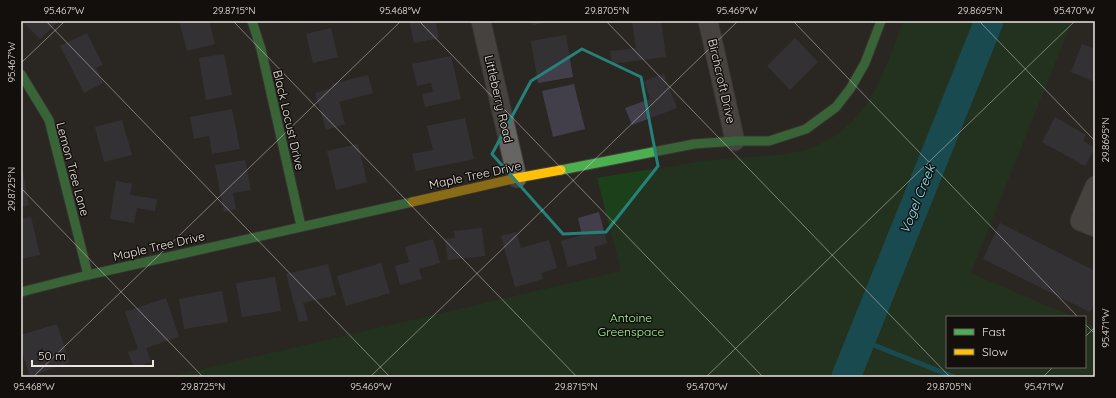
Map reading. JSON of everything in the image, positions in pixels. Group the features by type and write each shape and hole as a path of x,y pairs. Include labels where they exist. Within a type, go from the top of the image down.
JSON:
{"street":[{"name":"Black Locust Drive","path":"252,21 261,49 302,226"},
{"name":"Littleberry Road","path":"480,21 517,178"},
{"name":"Birchcroft Drive","path":"708,21 735,141"},
{"name":"Maple Tree Drive","path":"21,292 88,275 517,178 694,144 735,141 769,141 790,135 806,129 836,107 850,89 865,63 881,21"},
{"name":"Lemon Tree Lane","path":"21,74 49,120 88,275"},
{"path":"1095,186 1080,221 1095,227"}],"highlighted area":[{"path":"582,49 641,77 658,166 606,232 563,234 492,154 531,81"}],"green space":[{"name":"Antoine Greenspace","path":"903,21 1072,21 971,273 1072,316 946,316 946,368 1086,368 1086,322 1095,326 1095,377 168,377 621,271 597,178 711,160 770,156 807,149 824,142 841,131 857,116 872,95 889,58"}],"building":[{"path":"22,21 59,21 40,39"},
{"path":"179,21 209,21 215,44 187,51"},
{"path":"409,21 435,21 439,38 414,43"},
{"path":"531,21 547,21 547,22 533,25"},
{"path":"632,21 661,21 666,57 612,64 610,51 636,48"},
{"path":"331,28 338,57 313,63 306,34"},
{"path":"87,33 103,65 96,68 103,83 84,93 60,46"},
{"path":"566,35 573,77 538,83 531,41"},
{"path":"795,38 818,62 790,90 767,66"},
{"path":"1082,44 1095,49 1095,82 1071,72"},
{"path":"224,54 232,95 206,100 199,58"},
{"path":"451,56 461,99 425,107 422,94 433,92 431,83 417,86 412,64"},
{"path":"664,74 677,108 632,125 625,108 650,99 644,81"},
{"path":"368,75 373,93 339,102 345,124 326,130 315,93 333,88 332,84"},
{"path":"574,84 585,129 553,137 542,91"},
{"path":"232,109 240,149 212,154 209,136 194,139 190,117"},
{"path":"1055,117 1086,135 1083,141 1095,148 1085,166 1042,142"},
{"path":"465,118 474,159 416,171 412,154 433,150 427,126"},
{"path":"122,120 132,155 104,162 95,127"},
{"path":"358,144 367,182 336,190 327,151"},
{"path":"245,160 251,190 233,193 236,209 224,212 215,165"},
{"path":"22,168 29,205 21,207 21,169"},
{"path":"116,181 132,184 130,195 157,199 155,211 137,208 134,223 110,219"},
{"path":"599,212 607,243 594,247 597,259 568,267 561,241 582,235 578,218"},
{"path":"31,217 40,255 21,259 21,219"},
{"path":"1000,223 1095,271 1095,302 1090,312 983,259"},
{"path":"482,228 485,256 448,260 445,239 455,238 454,231"},
{"path":"516,232 521,248 549,240 557,268 541,273 543,279 515,287 501,236"},
{"path":"433,239 440,263 419,269 422,279 400,285 395,266 409,262 405,247"},
{"path":"381,263 390,293 346,306 337,276"},
{"path":"328,264 336,295 303,303 308,320 299,322 286,274"},
{"path":"275,277 281,311 242,317 236,283"},
{"path":"222,291 228,322 184,329 179,299"},
{"path":"166,298 179,337 146,348 151,362 134,368 128,352 138,349 125,312"},
{"path":"57,324 70,363 30,376 21,349 21,335"}],"waterway":[{"name":"Vogel Creek","path":"846,377 989,21"},
{"path":"861,340 954,377"}],"traffic: fast":[{"path":"252,21 261,49 301,226"},
{"path":"561,170 694,144 735,141 769,141 806,129 836,107 850,89 865,63 881,21"},
{"path":"21,74 49,120 88,275"},
{"path":"21,292 88,275 412,202"}],"traffic: slow":[{"path":"412,202 517,178 561,170"}]}
